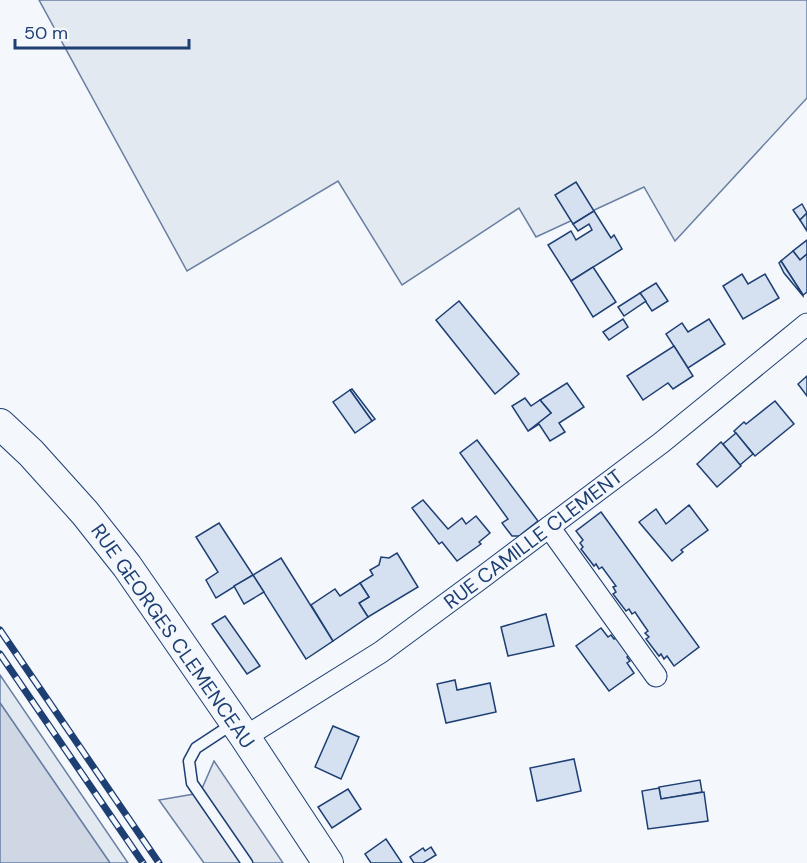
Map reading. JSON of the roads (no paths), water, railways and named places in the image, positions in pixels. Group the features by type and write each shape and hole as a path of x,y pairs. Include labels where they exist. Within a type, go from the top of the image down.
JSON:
{"street":[{"name":"RUE CAMILLE CLEMENT","path":"240,730 381,652 661,443 807,324"},
{"name":"RUE GEORGES CLEMENCEAU","path":"0,424 31,453 92,522 127,566 240,730 327,863"},
{"path":"549,527 656,676"}],"lane":[{"path":"240,730 196,748 189,761 192,783 247,863"}],"railway":[{"path":"0,630 159,863"},
{"path":"0,654 143,863"}]}
